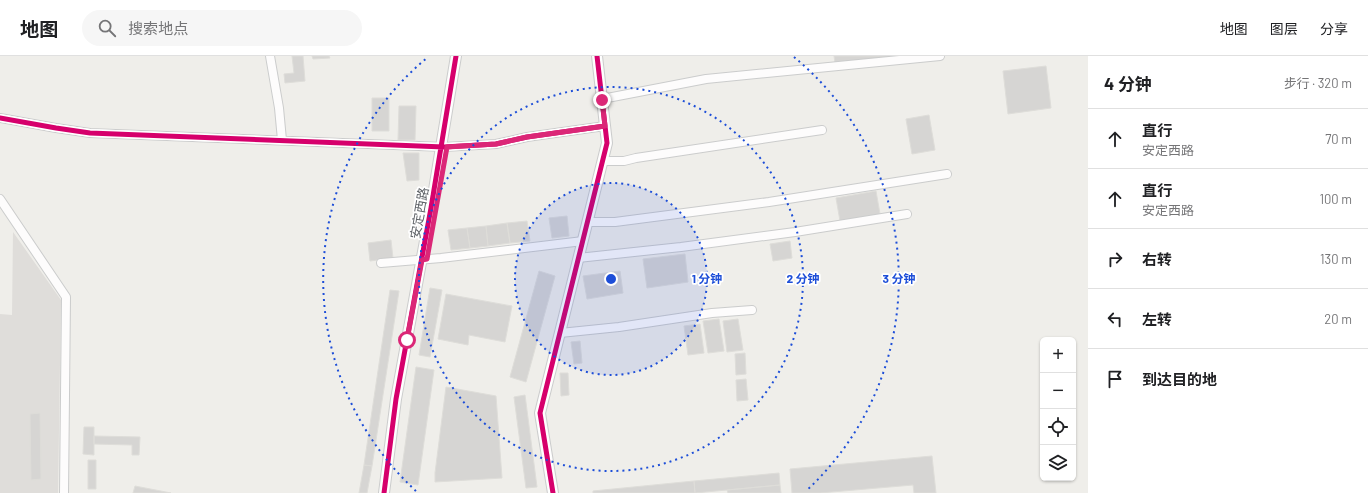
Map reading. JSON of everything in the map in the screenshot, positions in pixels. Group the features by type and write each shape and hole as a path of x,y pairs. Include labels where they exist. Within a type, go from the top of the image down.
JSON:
{"street":[{"path":"270,56 279,108 282,140"},
{"name":"安定西路","path":"444,147 456,56"},
{"name":"安定西路","path":"384,493 396,399 462,56"},
{"path":"552,493 540,413 607,143 597,56"},
{"path":"602,100 706,79 940,56"},
{"path":"0,118 90,133 444,147 496,144 527,137 605,126"},
{"path":"602,161 624,162 636,158 822,130"},
{"path":"587,222 615,222 770,202 947,174"},
{"path":"0,199 66,297 64,493"},
{"path":"578,258 681,248 907,214"},
{"path":"381,263 583,241"},
{"name":"安定西路","path":"390,493 402,400 424,259"},
{"path":"560,333 619,327 712,313 752,310"}],"shaded area":[{"path":"13,232 61,300 58,493 0,493 0,314 12,315"}],"building":[{"path":"292,56 303,56 305,81 285,83 284,74 294,73"},
{"path":"312,56 329,56 330,58 313,59"},
{"path":"834,56 912,56 835,63"},
{"path":"1046,66 1051,108 1008,114 1003,71"},
{"path":"372,98 389,98 389,131 372,131"},
{"path":"399,106 416,106 415,140 398,140"},
{"path":"929,115 935,150 912,154 906,119"},
{"path":"403,153 419,153 419,180 407,181"},
{"path":"876,191 880,214 840,221 836,198"},
{"path":"567,216 569,236 552,238 549,218"},
{"path":"527,221 530,241 510,243 507,223"},
{"path":"507,223 510,243 488,246 486,226"},
{"path":"486,226 488,246 470,248 467,228"},
{"path":"467,228 470,248 451,250 448,230"},
{"path":"391,240 393,258 370,261 368,243"},
{"path":"790,241 792,258 773,261 770,244"},
{"path":"685,254 688,282 647,288 643,259"},
{"path":"539,271 555,276 526,382 510,377"},
{"path":"620,271 623,293 587,299 583,276"},
{"path":"430,288 442,290 430,357 419,355"},
{"path":"390,290 399,291 372,466 364,465"},
{"path":"446,294 512,306 505,342 469,335 468,345 438,339"},
{"path":"719,319 724,351 708,353 703,321"},
{"path":"738,319 743,350 727,352 723,321"},
{"path":"700,324 704,353 688,355 684,326"},
{"path":"580,341 582,363 574,364 571,342"},
{"path":"745,353 746,374 736,375 735,354"},
{"path":"416,367 434,370 418,485 400,482"},
{"path":"560,373 568,373 569,395 561,396"},
{"path":"746,379 748,400 737,401 736,380"},
{"path":"446,387 496,396 502,478 435,482"},
{"path":"525,395 537,487 526,488 514,397"},
{"path":"40,413 41,479 31,480 30,414"},
{"path":"84,427 94,427 94,455 83,454"},
{"path":"94,436 140,437 139,455 132,455 132,445 94,444"},
{"path":"932,456 936,493 914,493 913,485 820,493 792,493 790,469"},
{"path":"88,460 96,460 96,489 88,489"},
{"path":"364,465 372,466 367,493 359,493"},
{"path":"779,473 780,485 695,493 694,481"},
{"path":"694,481 695,493 593,493 593,491"},
{"path":"780,485 781,493 728,493 727,490"},
{"path":"135,486 171,493 133,493"}],"cycle path":[{"path":"384,493 396,399 431,208 456,56"},
{"path":"553,493 540,413 607,143 597,56"},
{"path":"0,118 90,133 444,147 496,144 527,137 605,126"}],"route":[{"path":"407,340 422,260 427,259 447,147 496,144 527,137 605,126 602,100"}]}
